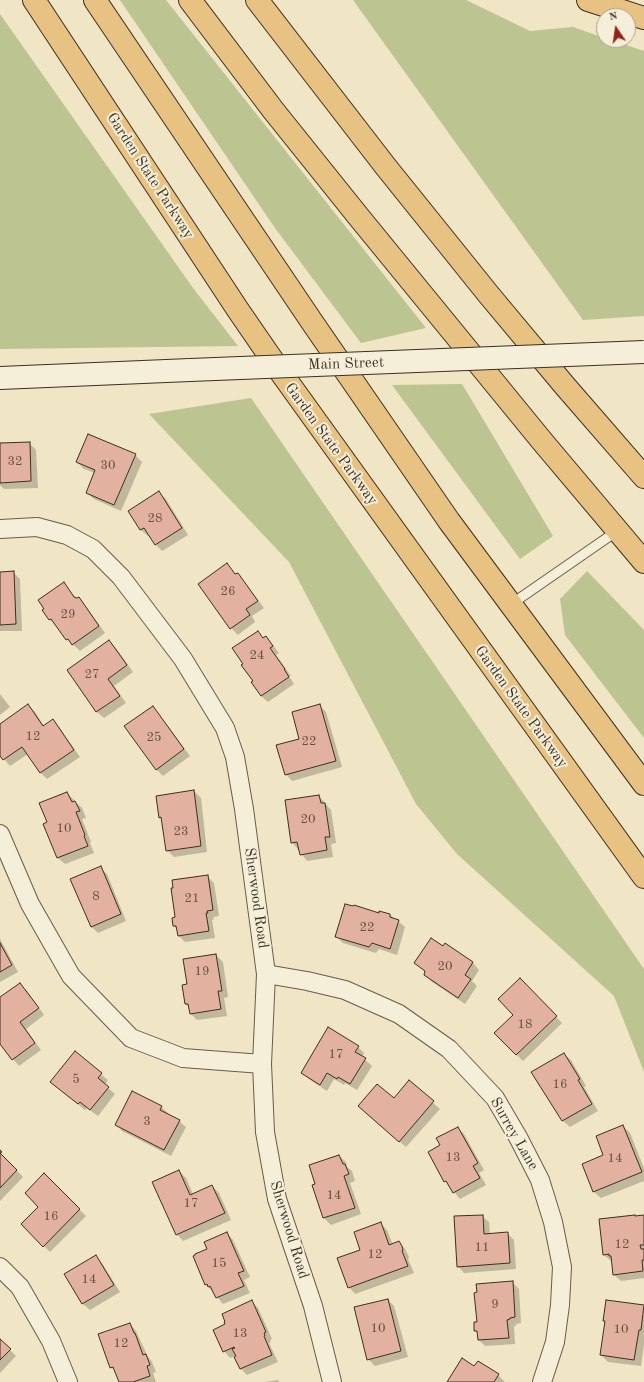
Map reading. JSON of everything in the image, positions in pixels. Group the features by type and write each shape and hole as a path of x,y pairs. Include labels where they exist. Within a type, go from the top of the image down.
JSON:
{"highway":[{"name":"Garden State Parkway","path":"34,0 238,310 282,374 644,877"},
{"path":"95,0 449,521 644,784"},
{"path":"190,0 273,110 358,216 644,562"},
{"path":"257,0 377,156 489,295 644,477"},
{"path":"588,0 644,18"}],"main road":[{"name":"Main Street","path":"0,378 644,352"}],"street":[{"name":"Sherwood Road","path":"0,529 37,527 67,535 93,549 121,576 183,659 225,728 235,756 244,809 266,974 262,1064 265,1132 277,1199 313,1306 332,1382"},
{"path":"0,834 30,904 70,976 131,1038 183,1058 262,1064"},
{"name":"Surrey Lane","path":"266,974 307,981 345,990 399,1014 449,1049 495,1098 519,1139 540,1180 553,1222 562,1267 560,1305 555,1342 542,1382"},
{"path":"0,1267 20,1287 51,1341 68,1382"}],"lane":[{"path":"510,605 617,531"}],"green space":[{"path":"120,0 166,0 426,328 361,343 275,228"},
{"path":"353,0 466,0 530,31 573,27 596,35 596,48 635,48 644,51 644,316 583,320"},
{"path":"0,14 193,288 238,346 0,349"},
{"path":"462,384 553,536 520,559 392,385"},
{"path":"251,398 644,969 644,1072 614,996 457,854 416,804 289,562 149,414"},
{"path":"587,571 644,630 644,738 565,635 560,599"}],"building":[{"path":"88,434 136,454 114,505 86,493 95,470 76,462"},
{"path":"30,442 31,481 0,483 0,443"},
{"path":"159,491 182,528 155,545 144,528 140,530 128,511"},
{"path":"227,563 235,574 238,573 258,601 246,609 250,615 230,629 198,584"},
{"path":"14,571 16,624 0,625 0,572"},
{"path":"64,582 74,597 79,597 99,626 72,645 68,639 66,640 51,619 49,620 42,610 44,609 38,600"},
{"path":"258,631 263,638 266,636 273,646 270,648 289,677 261,696 251,682 253,681 241,665 243,664 232,648"},
{"path":"109,640 127,665 108,679 120,696 96,712 67,670"},
{"path":"28,704 43,726 53,719 74,750 40,773 22,747 3,760 0,756 0,724"},
{"path":"320,704 336,761 285,775 276,745 299,739 292,712"},
{"path":"153,706 184,749 156,770 124,726"},
{"path":"194,790 201,846 166,851 156,796"},
{"path":"67,792 72,802 75,801 80,811 76,812 88,846 57,858 43,824 47,822 39,803"},
{"path":"319,795 321,803 325,803 330,837 325,837 327,850 300,855 297,842 291,843 285,800"},
{"path":"101,866 121,914 91,927 70,879"},
{"path":"208,875 213,910 207,911 208,913 206,913 209,931 178,936 176,926 173,926 172,918 175,917 171,888 173,888 172,880"},
{"path":"345,904 354,905 379,913 379,911 390,914 390,917 399,920 390,949 372,943 369,947 335,937"},
{"path":"431,938 443,946 445,943 473,962 465,975 471,979 458,998 424,975 425,971 414,963"},
{"path":"0,943 12,965 0,972"},
{"path":"216,954 222,991 218,991 221,1009 190,1014 188,1004 185,1004 182,985 187,984 183,959"},
{"path":"520,978 557,1016 516,1055 494,1033 513,1015 498,999"},
{"path":"20,983 39,1008 20,1022 35,1043 12,1060 0,1044 0,997"},
{"path":"328,1027 359,1046 355,1052 366,1058 350,1084 327,1073 320,1085 301,1073"},
{"path":"75,1051 102,1073 98,1078 109,1087 90,1110 80,1102 78,1104 50,1082"},
{"path":"564,1053 580,1079 578,1080 592,1104 562,1121 531,1072"},
{"path":"409,1080 434,1101 399,1142 358,1106 377,1084 394,1098"},
{"path":"132,1091 162,1106 160,1110 180,1120 164,1150 115,1125"},
{"path":"623,1125 642,1172 593,1192 582,1164 603,1155 596,1136"},
{"path":"458,1127 478,1163 473,1166 480,1178 453,1193 446,1181 444,1182 428,1152 440,1145 436,1138"},
{"path":"0,1153 17,1170 0,1188"},
{"path":"339,1155 349,1174 344,1176 355,1208 323,1218 312,1185 315,1184 309,1165"},
{"path":"179,1170 190,1195 212,1185 225,1213 176,1235 152,1182"},
{"path":"44,1173 80,1209 43,1247 21,1224 38,1207 25,1193"},
{"path":"483,1215 484,1234 508,1232 510,1263 457,1267 454,1216"},
{"path":"644,1215 644,1245 640,1245 641,1249 644,1249 644,1260 642,1260 643,1271 613,1275 611,1256 609,1256 609,1254 603,1255 599,1219"},
{"path":"381,1222 389,1245 399,1241 408,1266 348,1288 337,1258 360,1250 354,1232"},
{"path":"227,1232 244,1271 238,1273 244,1286 216,1298 210,1286 208,1287 207,1284 205,1285 193,1256 207,1249 204,1242"},
{"path":"96,1255 114,1285 82,1304 64,1274"},
{"path":"513,1281 515,1317 507,1320 509,1338 478,1340 477,1331 474,1331 474,1322 477,1322 474,1293 477,1292 476,1284"},
{"path":"388,1299 401,1351 367,1360 354,1307"},
{"path":"252,1300 266,1332 264,1333 264,1336 272,1355 240,1369 232,1349 235,1348 234,1347 223,1352 213,1330 225,1324 222,1314"},
{"path":"606,1300 644,1305 641,1330 639,1330 634,1360 600,1355 605,1321 603,1321"},
{"path":"130,1323 143,1355 146,1354 150,1365 147,1366 150,1376 133,1382 119,1382 113,1367 110,1368 98,1334"},
{"path":"0,1339 11,1349 0,1360"},
{"path":"462,1358 474,1366 478,1361 499,1374 494,1382 447,1382"}]}
